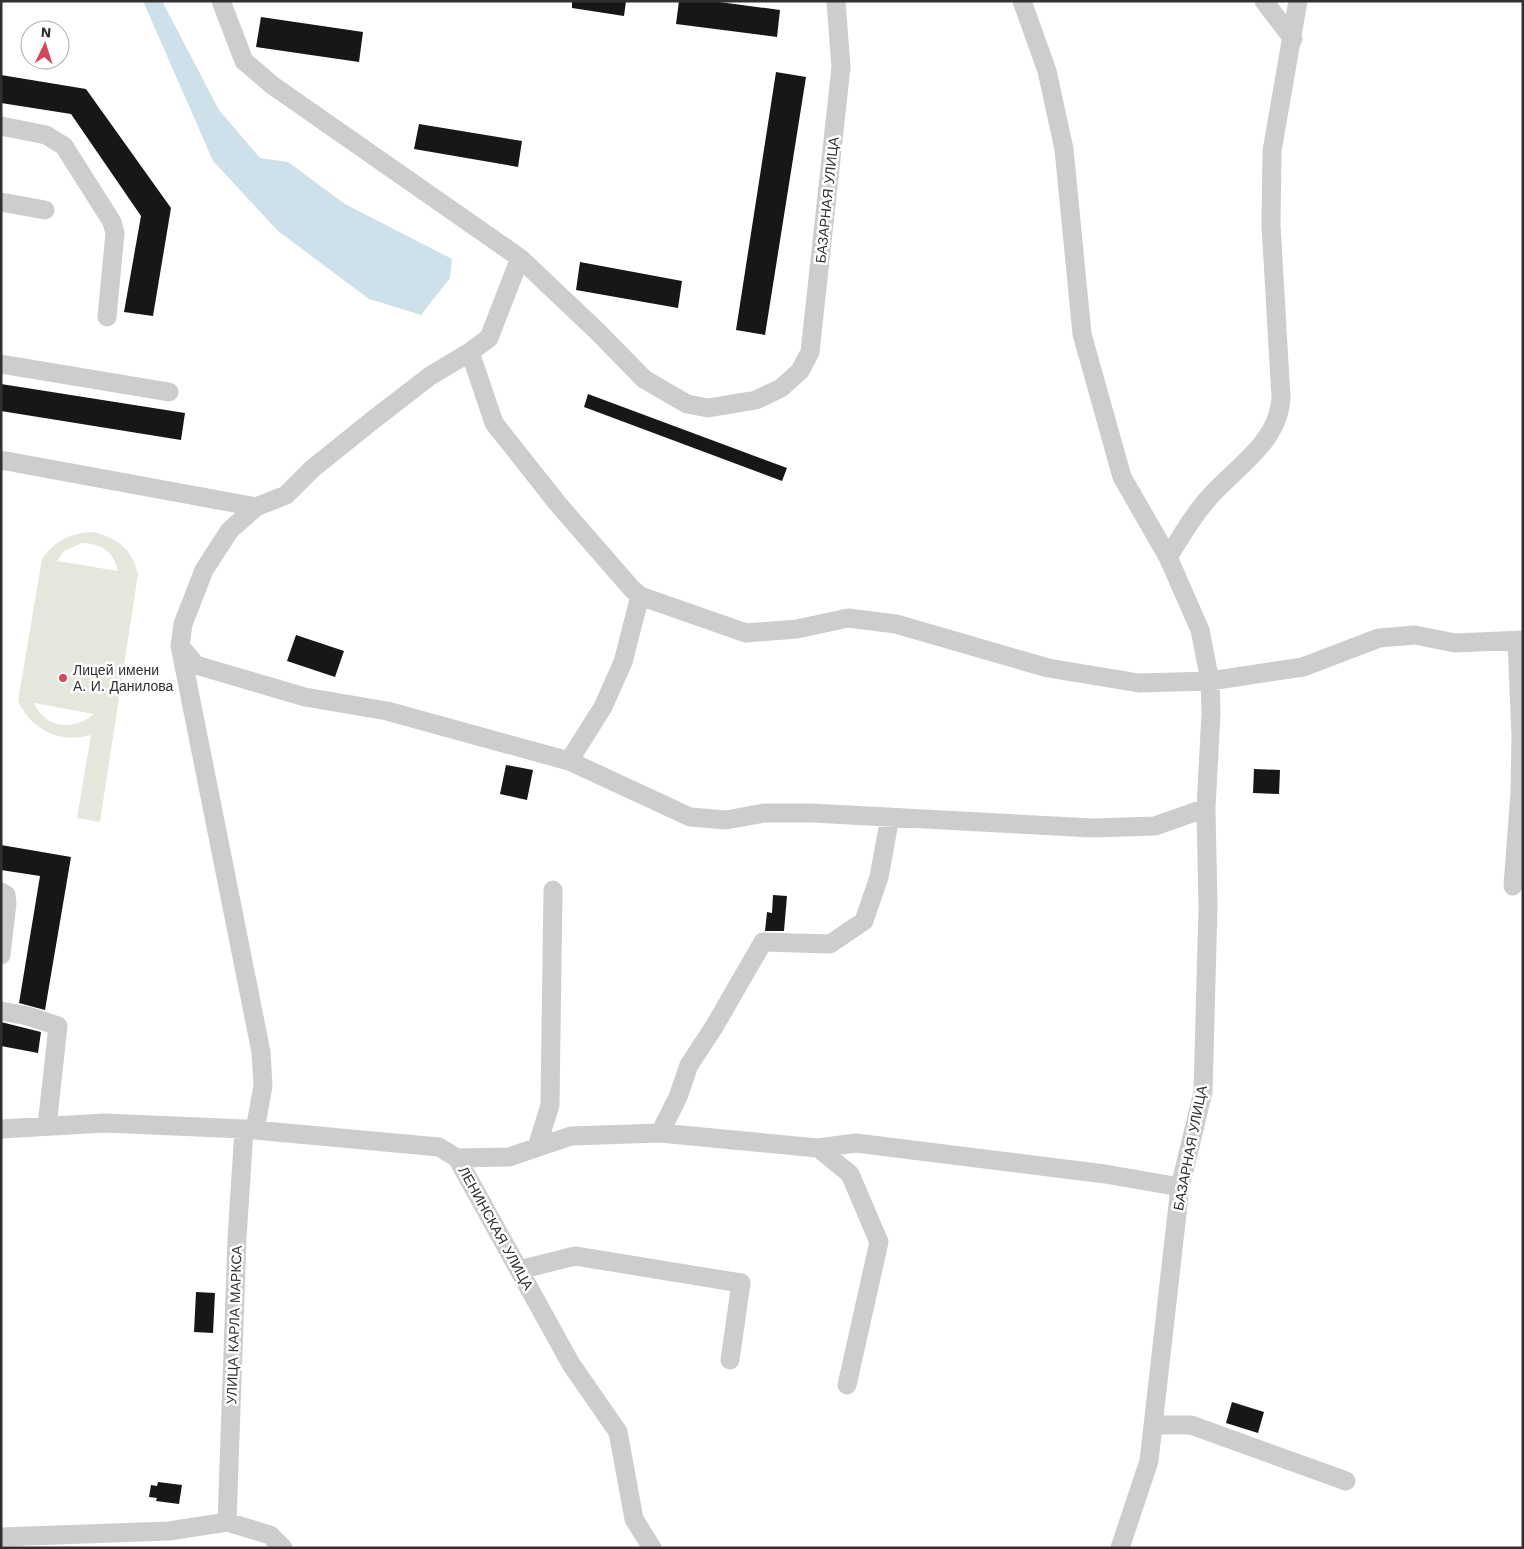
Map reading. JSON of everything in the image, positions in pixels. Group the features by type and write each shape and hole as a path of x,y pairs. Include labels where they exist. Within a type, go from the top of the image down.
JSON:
{"street":[{"name":"БАЗАРНАЯ УЛИЦА","path":"221,1 244,61 272,85 520,258 597,330 644,378 687,404 708,408 756,400 781,388 800,370 810,352 841,67 836,1"},
{"name":"БАЗАРНАЯ УЛИЦА","path":"1022,1 1047,71 1064,149 1082,334 1122,477 1168,557 1200,630 1210,681 1211,713 1206,808 1208,907 1203,1092 1180,1187 1150,1461 1120,1548"},
{"path":"1264,1 1293,39"},
{"path":"1168,557 1202,505 1267,439 1280,415 1281,398 1271,225 1272,151 1293,39 1298,1"},
{"path":"1,126 46,135 64,146 112,222 115,233 107,317"},
{"path":"1,202 45,210"},
{"path":"520,258 489,338 430,376 373,420 312,469 286,496 256,508 230,530 204,570 183,624 180,646 196,665 305,697 387,711 569,761 690,817 726,820 764,813 792,813 1093,828 1155,826 1206,808"},
{"path":"470,352 494,423 558,504 640,596 746,633 798,629 848,618 896,624 1057,669 1139,683 1210,681 1303,667 1379,638 1416,635 1455,643 1520,640 1521,755 1513,886"},
{"path":"1,364 169,392"},
{"path":"1,460 256,508"},
{"path":"569,761 603,706 623,662 640,596"},
{"name":"УЛИЦА КАРЛА МАРКСА","path":"180,646 261,1052 264,1086 250,1130 237,1239 227,1522"},
{"path":"660,1133 678,1097 689,1065 714,1028 763,942 830,944 864,921 879,878 890,817"},
{"path":"537,1147 550,1105 553,890"},
{"path":"1,892 6,895 7,903 1,955"},
{"path":"1,1011 28,1016 58,1026 47,1126"},
{"name":"ЛЕНИНСКАЯ УЛИЦА","path":"1,1129 105,1123 250,1130 439,1147 457,1158 571,1364 618,1432 634,1519 652,1548"},
{"path":"457,1158 509,1157 571,1136 660,1133 818,1148 856,1142 1105,1174 1180,1187"},
{"path":"818,1148 850,1174 878,1242 847,1385"},
{"path":"519,1270 574,1256 742,1284 730,1360"},
{"path":"1154,1425 1191,1424 1346,1481"},
{"path":"1,1537 169,1531 227,1522 270,1535 283,1548"}],"shaded area":[{"path":"143,1 162,1 219,110 260,158 288,162 345,204 452,259 450,278 421,315 369,299 278,231 213,161"},
{"path":"93,532 110,538 123,546 132,557 138,574 100,822 77,818 91,735 68,738 48,732 31,720 18,701 42,559 58,542 77,534","holes":["82,543 89,543 106,550 116,564 118,571 57,561 64,551","34,703 94,714 78,723 61,725 46,719"]}],"building":[{"path":"572,1 626,1 624,16 572,8"},
{"path":"679,1 712,1 780,10 777,37 676,24"},
{"path":"261,17 363,32 359,62 256,47"},
{"path":"776,72 806,77 765,335 736,330"},
{"path":"1,75 86,89 171,208 153,316 124,312 141,216 71,114 1,103"},
{"path":"419,124 522,141 518,167 414,149"},
{"path":"580,262 682,281 678,308 576,290"},
{"path":"1,384 185,413 181,440 1,411"},
{"path":"588,394 787,468 782,481 584,407"},
{"path":"296,635 344,651 335,677 287,661"},
{"path":"506,765 533,770 527,800 500,794"},
{"path":"1254,769 1280,770 1279,794 1253,793"},
{"path":"1,845 71,857 45,1010 19,1003 40,876 1,870"},
{"path":"773,895 787,896 784,931 765,931 767,912 772,913"},
{"path":"1,1022 41,1032 38,1053 1,1046"},
{"path":"196,1292 215,1293 213,1333 194,1332"},
{"path":"1232,1402 1264,1412 1258,1433 1226,1423"},
{"path":"158,1482 182,1485 179,1504 156,1501 157,1498 149,1497 151,1485 157,1486"}],"place":[{"name":"Лицей имени А. И. Данилова","path":"63,678"}]}
